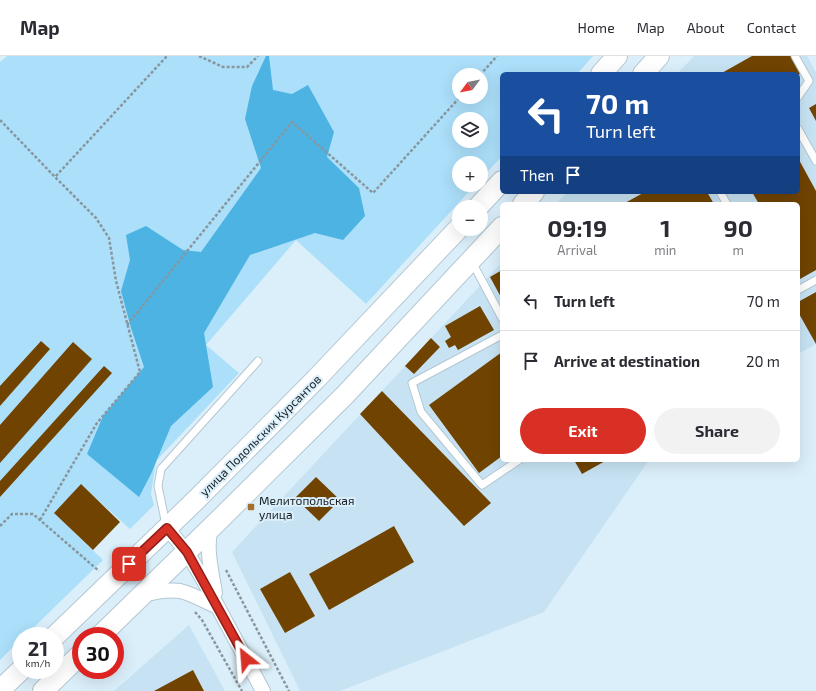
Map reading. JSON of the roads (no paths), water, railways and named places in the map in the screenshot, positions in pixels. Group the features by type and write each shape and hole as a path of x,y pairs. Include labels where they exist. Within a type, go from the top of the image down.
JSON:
{"main road":[{"path":"603,72 617,56"},
{"path":"644,72 659,56"},
{"path":"484,200 500,183"},
{"path":"525,202 532,194"},
{"path":"109,627 345,395 500,229"},
{"name":"улица Подольских Курсантов","path":"64,627 167,528 316,379 452,235"},
{"path":"43,691 72,663"},
{"path":"0,690 12,679"}],"street":[{"path":"167,528 187,552 263,691"},
{"path":"211,528 209,536 209,551 218,607"},
{"path":"142,595 161,591 179,591 218,607"}],"lane":[{"path":"795,56 809,81 800,94"},
{"path":"800,133 816,161"},
{"path":"471,260 500,314"},
{"path":"800,289 816,280"},
{"path":"500,336 412,383 421,412 482,485 516,462"},
{"path":"167,528 158,486 162,469 258,361"}],"place":[{"name":"Мелитопольская улица","path":"251,507"}]}
